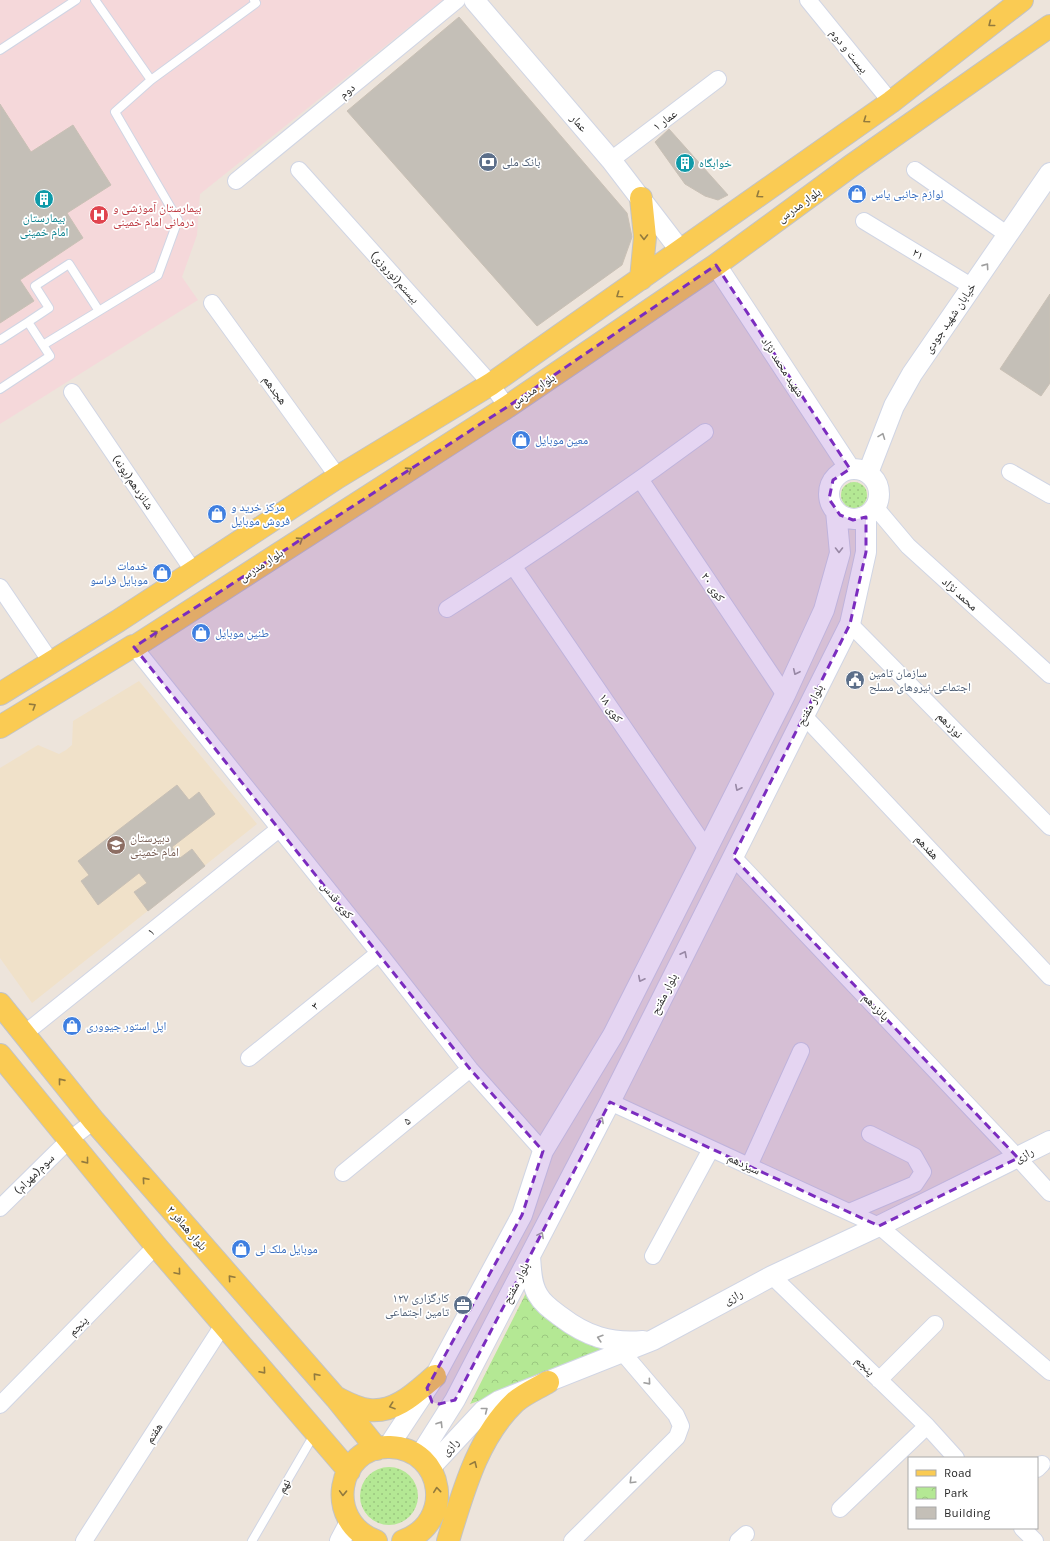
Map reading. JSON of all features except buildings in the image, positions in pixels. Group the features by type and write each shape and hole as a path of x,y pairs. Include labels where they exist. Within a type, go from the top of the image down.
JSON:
{"main road":[{"path":"0,694 118,621 338,477 490,384 642,279 680,250 891,102 1022,0"},
{"name":"بلوار مدرس","path":"0,727 133,646 506,407 716,265 909,125 1050,26"},
{"path":"891,102 909,125"},
{"path":"641,198 645,237 642,279"},
{"path":"118,621 133,646"},
{"name":"بلوار همافر ۲","path":"0,1004 94,1121 336,1398 382,1448"},
{"path":"0,1054 68,1140 156,1246 349,1471"},
{"path":"336,1398 361,1408 381,1410 394,1406 408,1399 431,1382"},
{"path":"448,1541 467,1481 480,1450 497,1422 516,1401 548,1382"},
{"path":"376,1541 368,1538 358,1531 350,1522 344,1510 342,1496 343,1483 356,1461 366,1454 382,1448 399,1448 410,1451 424,1463 437,1485 438,1496 431,1520 422,1531 403,1541"},
{"path":"431,1520 438,1541"}],"street":[{"name":"دوم","path":"236,181 457,0"},
{"name":"عمار","path":"475,0 611,160 680,250"},
{"name":"بیست و دوم","path":"808,0 891,102"},
{"name":"عمار ۱","path":"611,160 718,79"},
{"name":"بیستم(نوروزی)","path":"299,170 490,384 506,407"},
{"path":"915,170 1008,234"},
{"name":"خیابان شهید جودی","path":"859,471 912,374 971,286 1050,174"},
{"name":"۲۱","path":"864,221 971,286"},
{"name":"شهید محمد نژاد","path":"716,265 859,471"},
{"name":"هجدهم","path":"212,303 338,477"},
{"name":"شانزدهم(پونه)","path":"72,392 194,572"},
{"path":"447,609 514,567 705,432"},
{"path":"859,471 877,483 880,496 871,513 853,520 840,515 836,511 830,499 830,486 838,475 859,471"},
{"path":"1010,472 1050,495"},
{"name":"کوی ۲۰","path":"640,479 785,694"},
{"path":"382,1448 431,1382 522,1215 543,1151 613,1035 785,694 824,610 840,553 836,511"},
{"name":"بلوار مفتح","path":"424,1463 455,1400 610,1102 850,624 866,552 871,513"},
{"name":"محمد نژاد","path":"871,513 1049,672"},
{"name":"کوی ۱۸","path":"514,567 707,849"},
{"path":"0,587 51,662"},
{"name":"نوزدهم","path":"850,624 1050,827"},
{"name":"کوی قدس","path":"133,646 380,953 470,1069 543,1151"},
{"name":"هفدهم","path":"804,716 1050,977"},
{"name":"۱","path":"24,1034 279,829"},
{"name":"پانزدهم","path":"733,857 1018,1158"},
{"path":"677,908 701,920"},
{"name":"۳","path":"249,1058 380,953"},
{"path":"749,1166 801,1052"},
{"name":"۵","path":"343,1173 470,1069"},
{"name":"سیزدهم","path":"610,1102 879,1226 1050,1372"},
{"name":"سوم(مهرام)","path":"0,1208 68,1140 94,1121"},
{"path":"848,1212 915,1184 923,1172 914,1156 870,1134"},
{"name":"رازی","path":"424,1463 483,1410 498,1401 653,1340 772,1276 879,1226 1050,1141"},
{"path":"653,1256 711,1149"},
{"path":"1018,1158 1050,1193"},
{"name":"پنجم","path":"0,1405 156,1246"},
{"path":"530,1256 532,1278 538,1294 550,1309 567,1322 586,1333 609,1340 628,1342 653,1340"},
{"name":"پنجم","path":"772,1276 927,1426 955,1457"},
{"path":"879,1380 935,1324"},
{"name":"هفتم","path":"84,1541 223,1325"},
{"path":"572,1541 677,1437 681,1426 676,1415 623,1353"},
{"path":"431,1382 430,1399 436,1404 443,1404 455,1400"},
{"path":"840,1509 927,1426"},
{"path":"340,1541 350,1522"},
{"path":"1023,1529 1035,1541"}],"lane":[{"path":"0,50 76,0"},
{"path":"95,0 151,80"},
{"path":"43,345 158,275 178,220 115,112 151,80 256,3 254,0"},
{"path":"0,340 49,308 35,286 69,264 99,311"},
{"path":"0,389 50,356 28,322"},
{"name":"نهم","path":"252,1541 316,1431"}],"highlighted area":[{"path":"716,265 850,469 833,480 829,499 840,515 853,520 866,517 866,552 850,624 733,857 1018,1158 879,1226 610,1102 455,1400 439,1404 432,1402 427,1388 522,1215 543,1151 470,1069 134,647 507,407"}],"shaded area":[{"name":"بیمارستان آموزشی و درمانی امام خمینی","path":"0,0 443,0 200,194 197,235 182,277 198,300 0,424"},
{"name":"دبیرستان امام خمینی","path":"139,681 257,824 32,1003 0,958 0,768 38,745 59,754 66,750 72,745 73,721"}],"green space":[{"path":"854,482 863,486 867,495 863,504 854,508 845,504 841,495 845,486"},
{"path":"526,1293 563,1330 615,1351 470,1404"},
{"path":"389,1467 400,1469 413,1480 416,1485 418,1496 416,1507 405,1520 400,1523 389,1525 378,1523 365,1512 362,1507 360,1496 362,1485 373,1472 378,1469"}],"place":[{"name":"بانک ملی","path":"488,162"},
{"name":"خوابگاه","path":"685,163"},
{"name":"لوازم جانبی یاس","path":"857,194"},
{"name":"بیمارستان امام خمینی","path":"44,199"},
{"name":"بیمارستان آموزشی و درمانی امام خمینی","path":"99,215"},
{"name":"معین موبایل","path":"521,440"},
{"name":"مرکز خرید و فروش موبایل","path":"217,514"},
{"name":"خدمات موبایل فراسو","path":"162,573"},
{"name":"طنین موبایل","path":"201,633"},
{"name":"سازمان تامین اجتماعی نیروهای مسلح","path":"855,680"},
{"name":"دبیرستان امام خمینی","path":"116,845"},
{"name":"اپل استور جيووری","path":"72,1026"},
{"name":"موبایل ملک لی","path":"241,1249"},
{"name":"کارگزاری ۱۲۷ تامین اجتماعی","path":"463,1305"}]}
